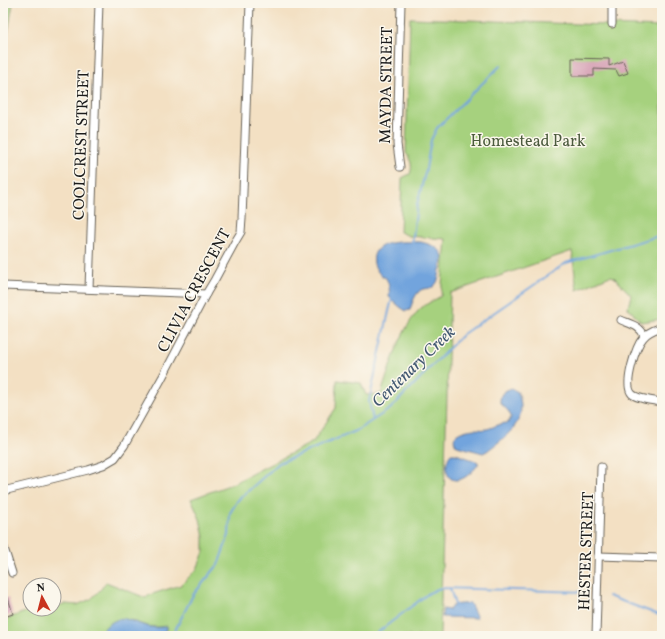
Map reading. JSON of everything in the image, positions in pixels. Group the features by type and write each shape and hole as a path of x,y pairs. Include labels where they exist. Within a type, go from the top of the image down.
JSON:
{"street":[{"name":"COOLCREST STREET","path":"89,289 99,3"},
{"name":"CLIVIA CRESCENT","path":"3,491 88,470 103,465 115,458 124,446 162,378 206,294 241,232 250,3"},
{"name":"MAYDA STREET","path":"400,167 396,144 401,3"},
{"path":"612,3 612,24"},
{"path":"3,286 206,294"},
{"path":"621,320 636,326 643,332 644,336"},
{"path":"662,327 644,336 638,344 634,355 629,380 631,394 636,397 662,402"},
{"name":"HESTER STREET","path":"596,636 601,467"},
{"path":"3,545 12,573"},
{"path":"598,556 662,558"}],"green space":[{"path":"3,3 13,3 3,61"},
{"name":"Homestead Park","path":"410,18 662,27 662,319 641,322 628,308 631,295 614,277 610,276 577,290 572,251 450,293 440,636 160,636 165,631 167,626 149,626 132,620 98,636 3,636 3,620 22,613 22,617 62,617 62,605 77,605 91,599 106,582 146,598 149,595 181,585 197,569 204,552 204,537 200,519 191,499 232,484 313,442 336,408 337,380 361,383 366,395 381,394 405,329 420,309 441,296 446,239 409,236 400,232 402,178 410,174 411,168 410,161 406,153"}],"water":[{"path":"421,242 438,249 441,252 443,261 436,283 433,287 423,289 418,292 410,310 406,311 389,297 388,283 386,278 380,274 376,268 374,264 374,256 377,250 390,243"},
{"path":"510,389 518,393 521,408 520,416 512,430 483,453 457,446 454,442 454,438 458,433 466,430 487,429 500,424 508,423 511,417 508,411 500,403 500,400 503,392"},
{"path":"451,454 456,454 476,461 478,462 478,465 471,473 462,479 451,479 447,473 447,465"},
{"path":"470,603 477,618 442,617 443,609 449,610 455,605"},
{"path":"122,618 149,627 167,626 165,631 160,636 98,636 108,624"}],"building":[{"path":"572,58 609,59 609,66 623,61 628,73 619,76 616,70 594,69 594,76 572,76"},
{"path":"8,598 13,614 4,617 3,599"}],"waterway":[{"path":"3,8 4,3"},
{"path":"412,244 417,205 426,169 431,140 437,128 501,65"},
{"name":"Centenary Creek","path":"172,636 193,595 218,565 229,535 230,513 238,500 279,463 356,431 390,409 463,334 566,263 662,235"},
{"path":"373,420 369,401 392,299"},
{"path":"373,636 429,593 440,588 586,592"},
{"path":"450,588 455,605 457,606"},
{"path":"608,596 662,616"}]}
